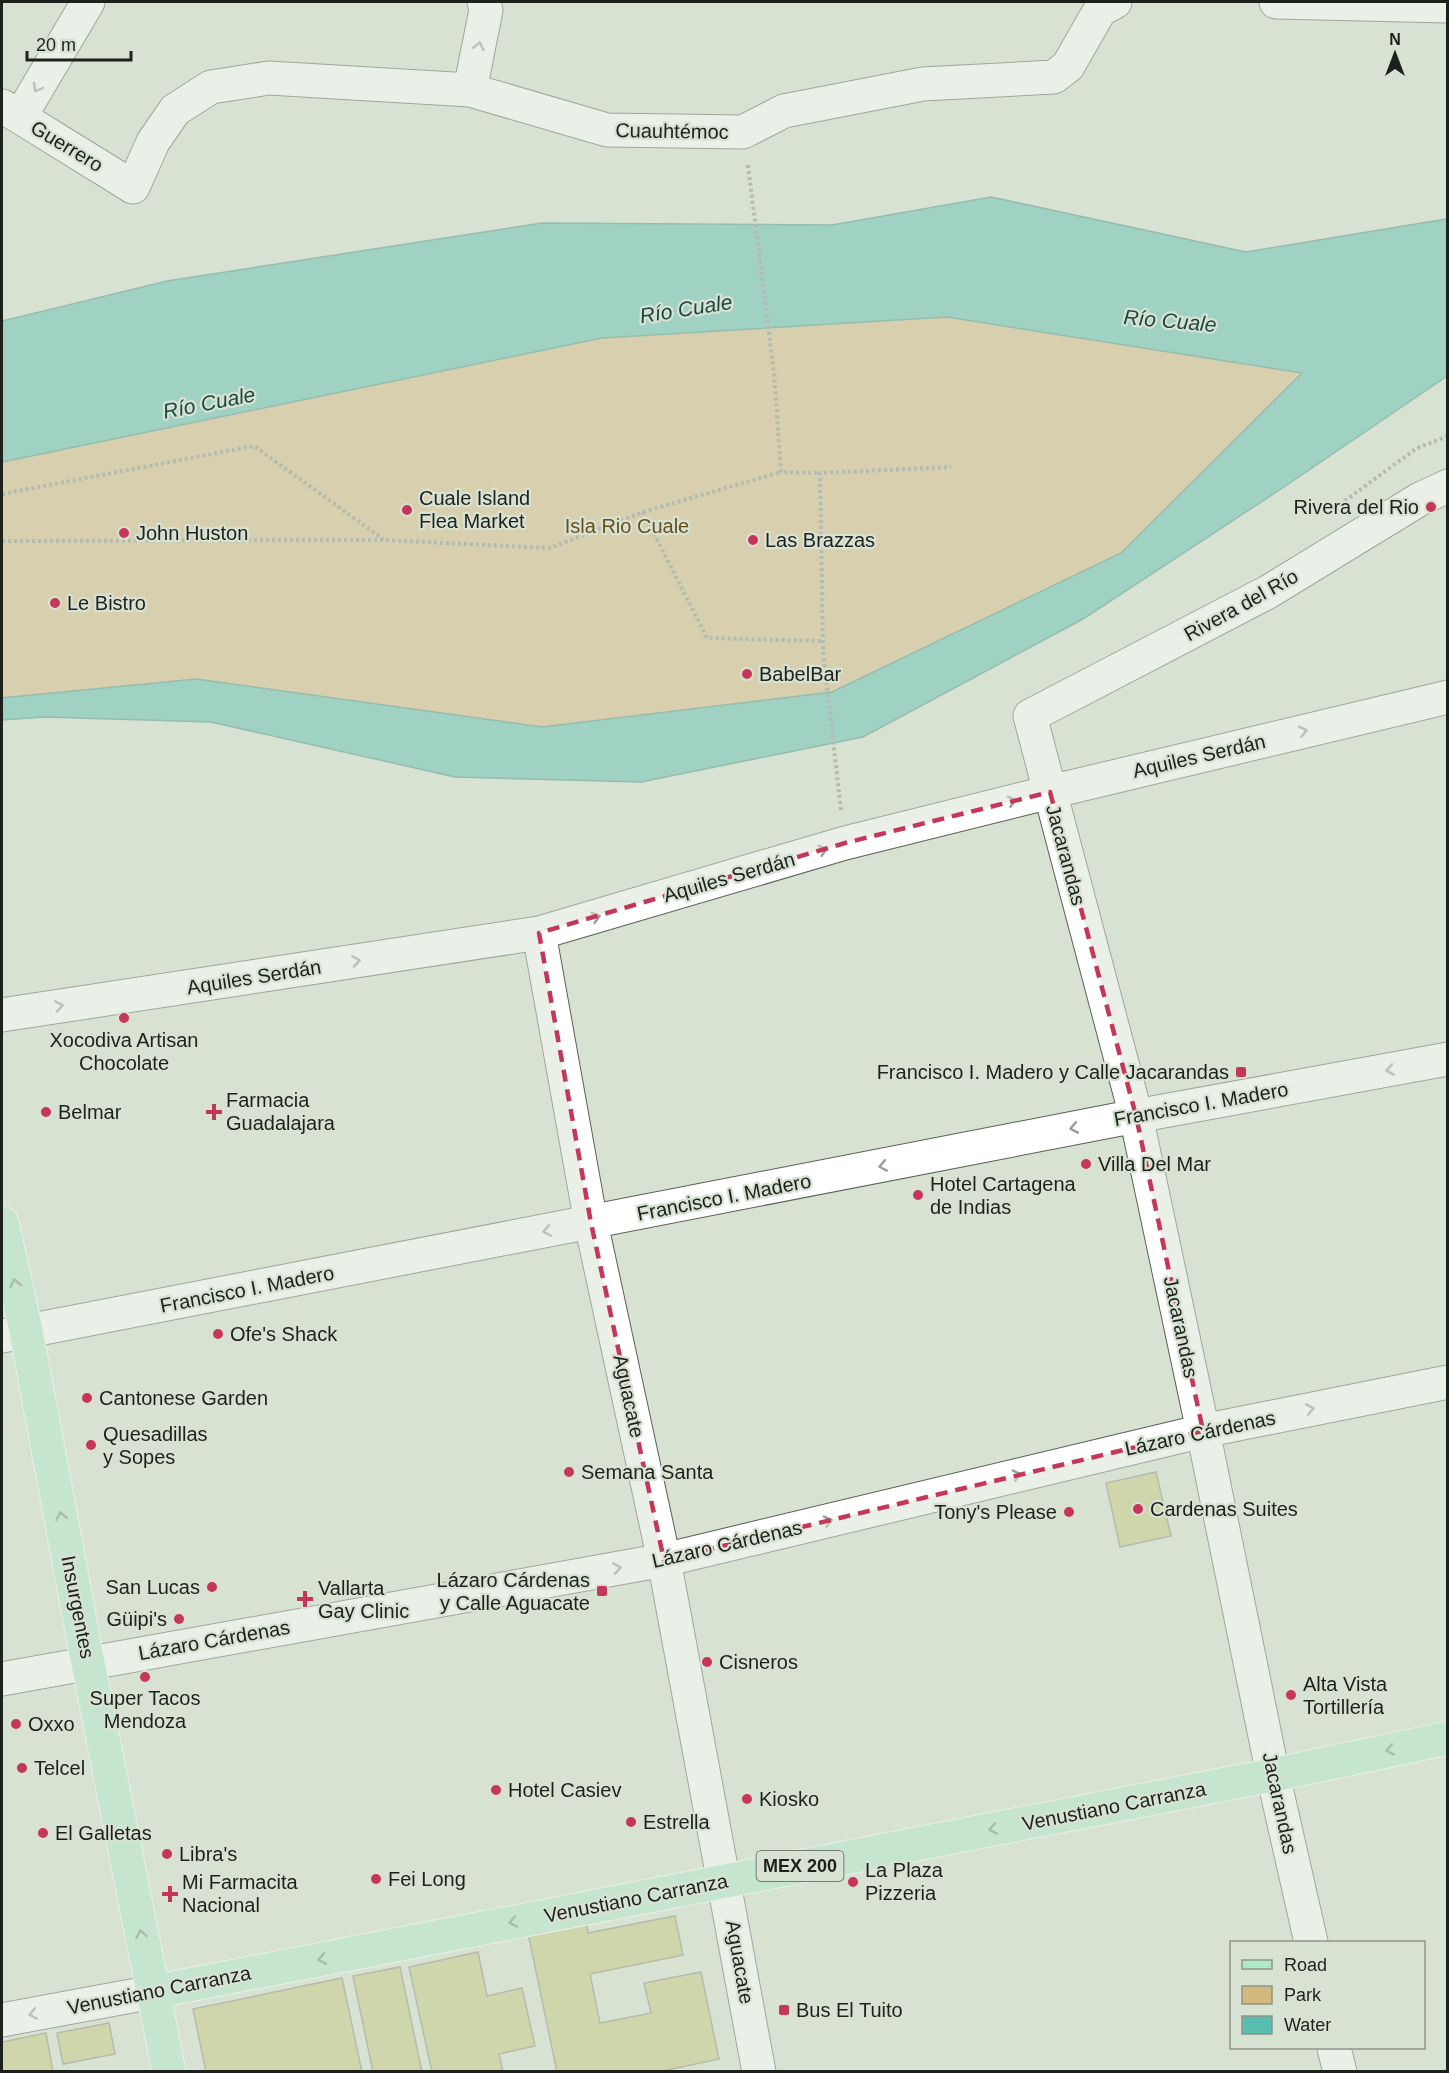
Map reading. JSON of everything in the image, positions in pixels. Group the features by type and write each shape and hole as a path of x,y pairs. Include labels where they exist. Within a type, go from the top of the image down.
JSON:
{"main road":[{"name":"Insurgentes","path":"2,1223 14,1334 88,1663 169,2072"},
{"name":"Venustiano Carranza","path":"153,1992 1273,1775 1448,1738"}],"street":[{"path":"11,111 88,2"},
{"path":"470,90 486,10 484,2"},
{"name":"Cuauhtémoc","path":"133,186 153,142 175,110 211,87 269,78 470,90 607,130 743,132 784,111 922,84 1054,77 1068,66 1100,10 1115,2"},
{"path":"1276,2 1448,6"},
{"name":"Guerrero","path":"11,111 133,186"},
{"name":"Rivera del Río","path":"1030,716 1268,592 1420,499 1448,486"},
{"name":"Aquiles Serdán","path":"2,1015 539,933 844,843 1448,697"},
{"name":"Jacarandas","path":"1030,716 1136,1116 1273,1775 1311,1941"},
{"name":"Aguacate","path":"539,933 591,1223 664,1560 759,2072"},
{"name":"Francisco I. Madero","path":"14,1334 1136,1116 1448,1059"},
{"name":"Lázaro Cárdenas","path":"2,1679 664,1560 1203,1431 1448,1382"},
{"name":"Venustiano Carranza","path":"2,2020 153,1992"},
{"path":"1334,2049 1340,2072"}],"path":[{"path":"747,156 774,373 781,472"},
{"path":"2,494 254,446 384,540"},
{"path":"2,541 384,540 550,548 643,512 781,472 820,473 951,467"},
{"path":"820,473 822,641 844,843"},
{"path":"643,512 707,638 822,641"}],"highlighted area":[{"path":"1050,792 1136,1116 1203,1431 664,1560 591,1223 539,933 845,843"}],"green space":[{"name":"Isla Rio Cuale","path":"947,317 1303,373 1121,553 832,692 542,727 196,679 2,698 2,462 602,338"}],"water":[{"name":"Río Cuale","path":"991,197 1246,252 1447,219 1447,376 1287,485 1083,619 863,737 641,782 455,777 211,722 45,717 2,720 2,698 196,679 542,727 832,692 1121,553 1302,373 947,317 602,338 2,462 2,321 167,281 542,223 832,225"}],"building":[{"name":"Cardenas Suites","path":"1156,1472 1171,1536 1120,1547 1106,1483"},
{"path":"675,1916 683,1955 590,1974 600,2023 651,2013 644,1983 701,1972 719,2059 658,2072 557,2072 528,1933 586,1921 588,1933"},
{"path":"478,1952 487,1996 522,1988 535,2046 499,2054 503,2072 432,2072 409,1967"},
{"path":"400,1967 422,2072 373,2072 353,1976"},
{"path":"342,1978 362,2072 206,2072 193,2009"},
{"path":"109,2023 115,2054 63,2064 57,2033"},
{"path":"46,2033 53,2072 2,2072 2,2042"}],"place":[{"name":"Rivera del Rio","path":"1431,507"},
{"name":"Cuale Island Flea Market","path":"407,510"},
{"name":"John Huston","path":"124,533"},
{"name":"Las Brazzas","path":"753,540"},
{"name":"Le Bistro","path":"55,603"},
{"name":"BabelBar","path":"747,674"},
{"name":"Xocodiva Artisan Chocolate","path":"124,1018"},
{"name":"Francisco I. Madero y Calle Jacarandas","path":"1241,1072"},
{"name":"Belmar","path":"46,1112"},
{"name":"Farmacia Guadalajara","path":"214,1112"},
{"name":"Villa Del Mar","path":"1086,1164"},
{"name":"Hotel Cartagena de Indias","path":"918,1195"},
{"name":"Ofe's Shack","path":"218,1334"},
{"name":"Cantonese Garden","path":"87,1398"},
{"name":"Quesadillas y Sopes","path":"91,1445"},
{"name":"Semana Santa","path":"569,1472"},
{"name":"Cardenas Suites","path":"1138,1509"},
{"name":"Tony's Please","path":"1069,1512"},
{"name":"San Lucas","path":"212,1587"},
{"name":"Lázaro Cárdenas y Calle Aguacate","path":"602,1591"},
{"name":"Vallarta Gay Clinic","path":"305,1599"},
{"name":"Güipi's","path":"179,1619"},
{"name":"Cisneros","path":"707,1662"},
{"name":"Super Tacos Mendoza","path":"145,1677"},
{"name":"Alta Vista Tortillería","path":"1291,1695"},
{"name":"Oxxo","path":"16,1724"},
{"name":"Telcel","path":"22,1768"},
{"name":"Hotel Casiev","path":"496,1790"},
{"name":"Kiosko","path":"747,1799"},
{"name":"Estrella","path":"631,1822"},
{"name":"El Galletas","path":"43,1833"},
{"name":"Libra's","path":"167,1854"},
{"name":"Fei Long","path":"376,1879"},
{"name":"La Plaza Pizzeria","path":"853,1882"},
{"name":"Mi Farmacita Nacional","path":"170,1894"},
{"name":"Bus El Tuito","path":"784,2010"}]}
